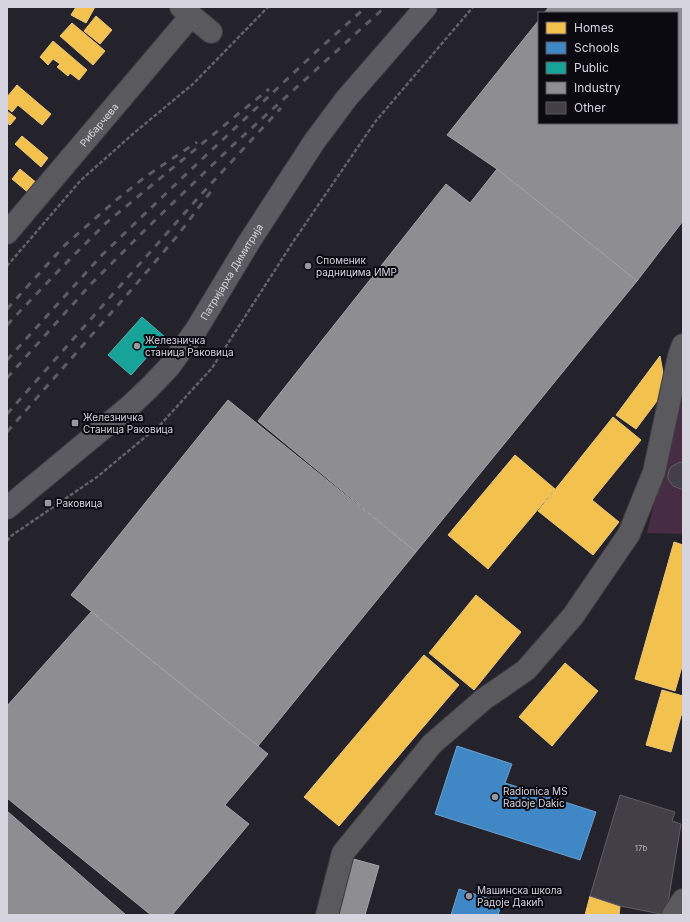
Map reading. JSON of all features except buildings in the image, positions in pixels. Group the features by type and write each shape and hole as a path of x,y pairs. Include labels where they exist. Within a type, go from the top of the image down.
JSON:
{"main road":[{"name":"Патријарха Димитрија","path":"7,508 130,406 169,367 196,330 249,242 314,142 346,99 426,7"}],"street":[{"path":"186,11 211,32"},
{"name":"Рибарчева","path":"7,233 186,11"},
{"path":"327,915 343,853 432,744 484,700 526,670 573,616 629,534 654,472 679,356 683,345"},
{"path":"673,915 683,900"}],"path":[{"path":"7,266 82,180 134,133 193,84 268,7"},
{"path":"7,541 97,478 161,424 212,368 293,242 375,122 473,7"}],"shaded area":[{"path":"683,395 683,534 647,533 672,430"}],"railway":[{"path":"7,360 102,255 319,49 366,7"},
{"path":"7,378 90,285 147,228 232,146 385,7"},
{"path":"7,325 106,223 269,89"},
{"path":"7,414 197,199 281,108"},
{"path":"7,309 65,245 115,201 145,177 197,142"},
{"path":"7,432 178,235 215,186"}],"place":[{"name":"Споменик радницима ИМР","path":"308,266"},
{"name":"Железничка станица Раковица","path":"137,346"},
{"name":"Железничка Станица Раковица","path":"75,423"},
{"name":"Раковица","path":"48,503"},
{"name":"Radionica MS Radoje Dakic","path":"495,797"},
{"name":"Машинска школа Радоје Дакић","path":"469,896"}]}
